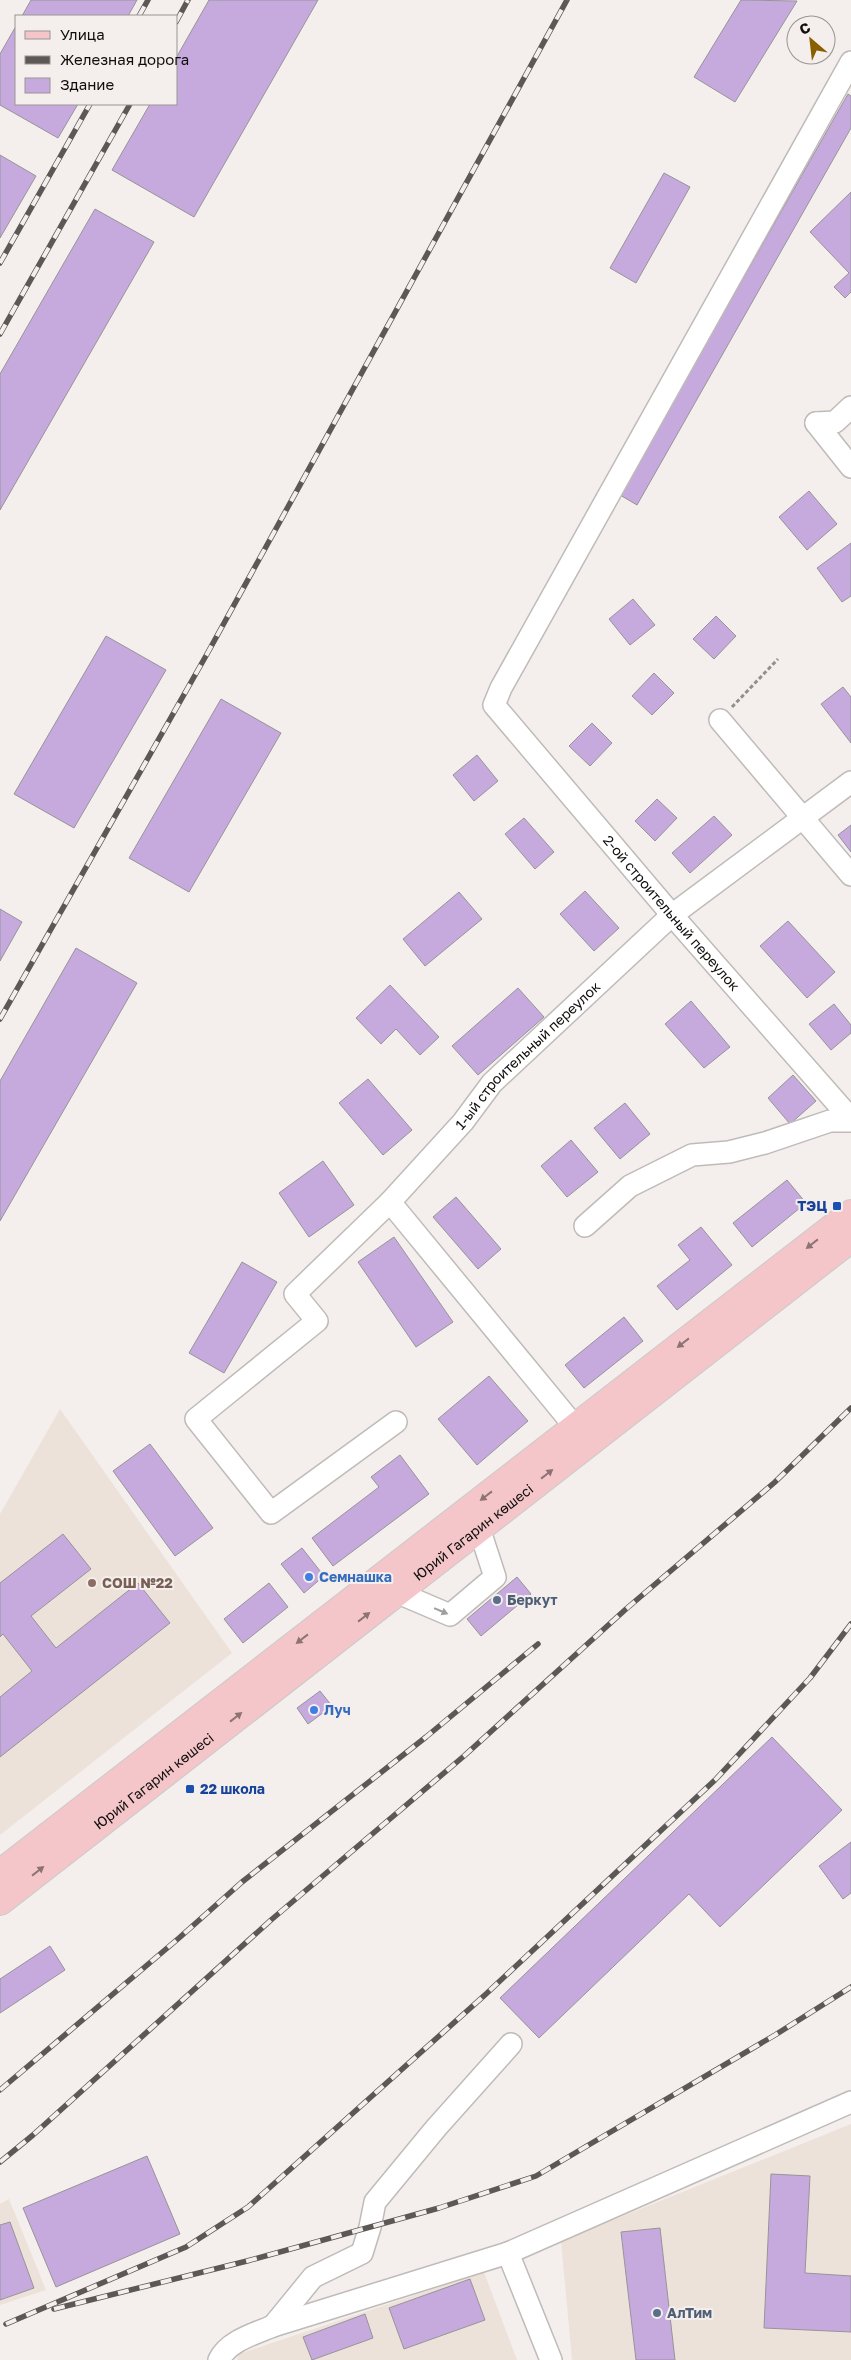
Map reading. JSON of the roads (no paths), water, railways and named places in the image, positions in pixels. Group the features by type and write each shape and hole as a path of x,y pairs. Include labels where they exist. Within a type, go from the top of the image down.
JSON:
{"main road":[{"name":"Юрий Гагарин көшесі","path":"0,1901 479,1528 581,1435 851,1214"},
{"name":"Юрий Гагарин көшесі","path":"0,1874 581,1435 851,1238"}],"street":[{"name":"2-ой строительный переулок","path":"851,62 501,688 494,705 672,915 851,1120"},
{"path":"851,407 835,422 816,423 851,467"},
{"path":"720,720 804,817 851,875"},
{"name":"1-ый строительный переулок","path":"396,1422 271,1513 196,1419 317,1322 295,1294 390,1202 462,1122 492,1084 672,915 851,782"},
{"path":"586,1226 630,1186 692,1155 729,1152 765,1143 830,1121 851,1120"},
{"path":"390,1202 581,1435"},
{"path":"396,1592 450,1615 495,1577 479,1528"},
{"path":"273,2326 313,2277 362,2253 375,2202 436,2128 511,2044"},
{"path":"219,2360 222,2352 238,2341 273,2326 508,2253 851,2102"},
{"path":"508,2253 551,2360"}],"railway":[{"path":"140,15 148,0"},
{"path":"178,18 188,0"},
{"path":"0,1019 207,654 567,0"},
{"path":"0,263 89,105"},
{"path":"0,334 129,105"},
{"path":"0,2162 33,2135 271,1920 464,1756 626,1609 775,1482 851,1408"},
{"path":"6,2324 186,2247 248,2207 486,1994 715,1780 810,1678 851,1624"},
{"path":"0,2090 242,1882 426,1737 538,1644"},
{"path":"54,2309 247,2261 439,2208 536,2176 775,2035 851,1987"}],"place":[{"name":"ТЭЦ","path":"837,1206"},
{"name":"Семнашка","path":"309,1577"},
{"name":"СОШ №22","path":"92,1583"},
{"name":"Беркут","path":"497,1600"},
{"name":"Луч","path":"314,1710"},
{"name":"22 школа","path":"190,1789"},
{"name":"АлТим","path":"657,2313"}]}
